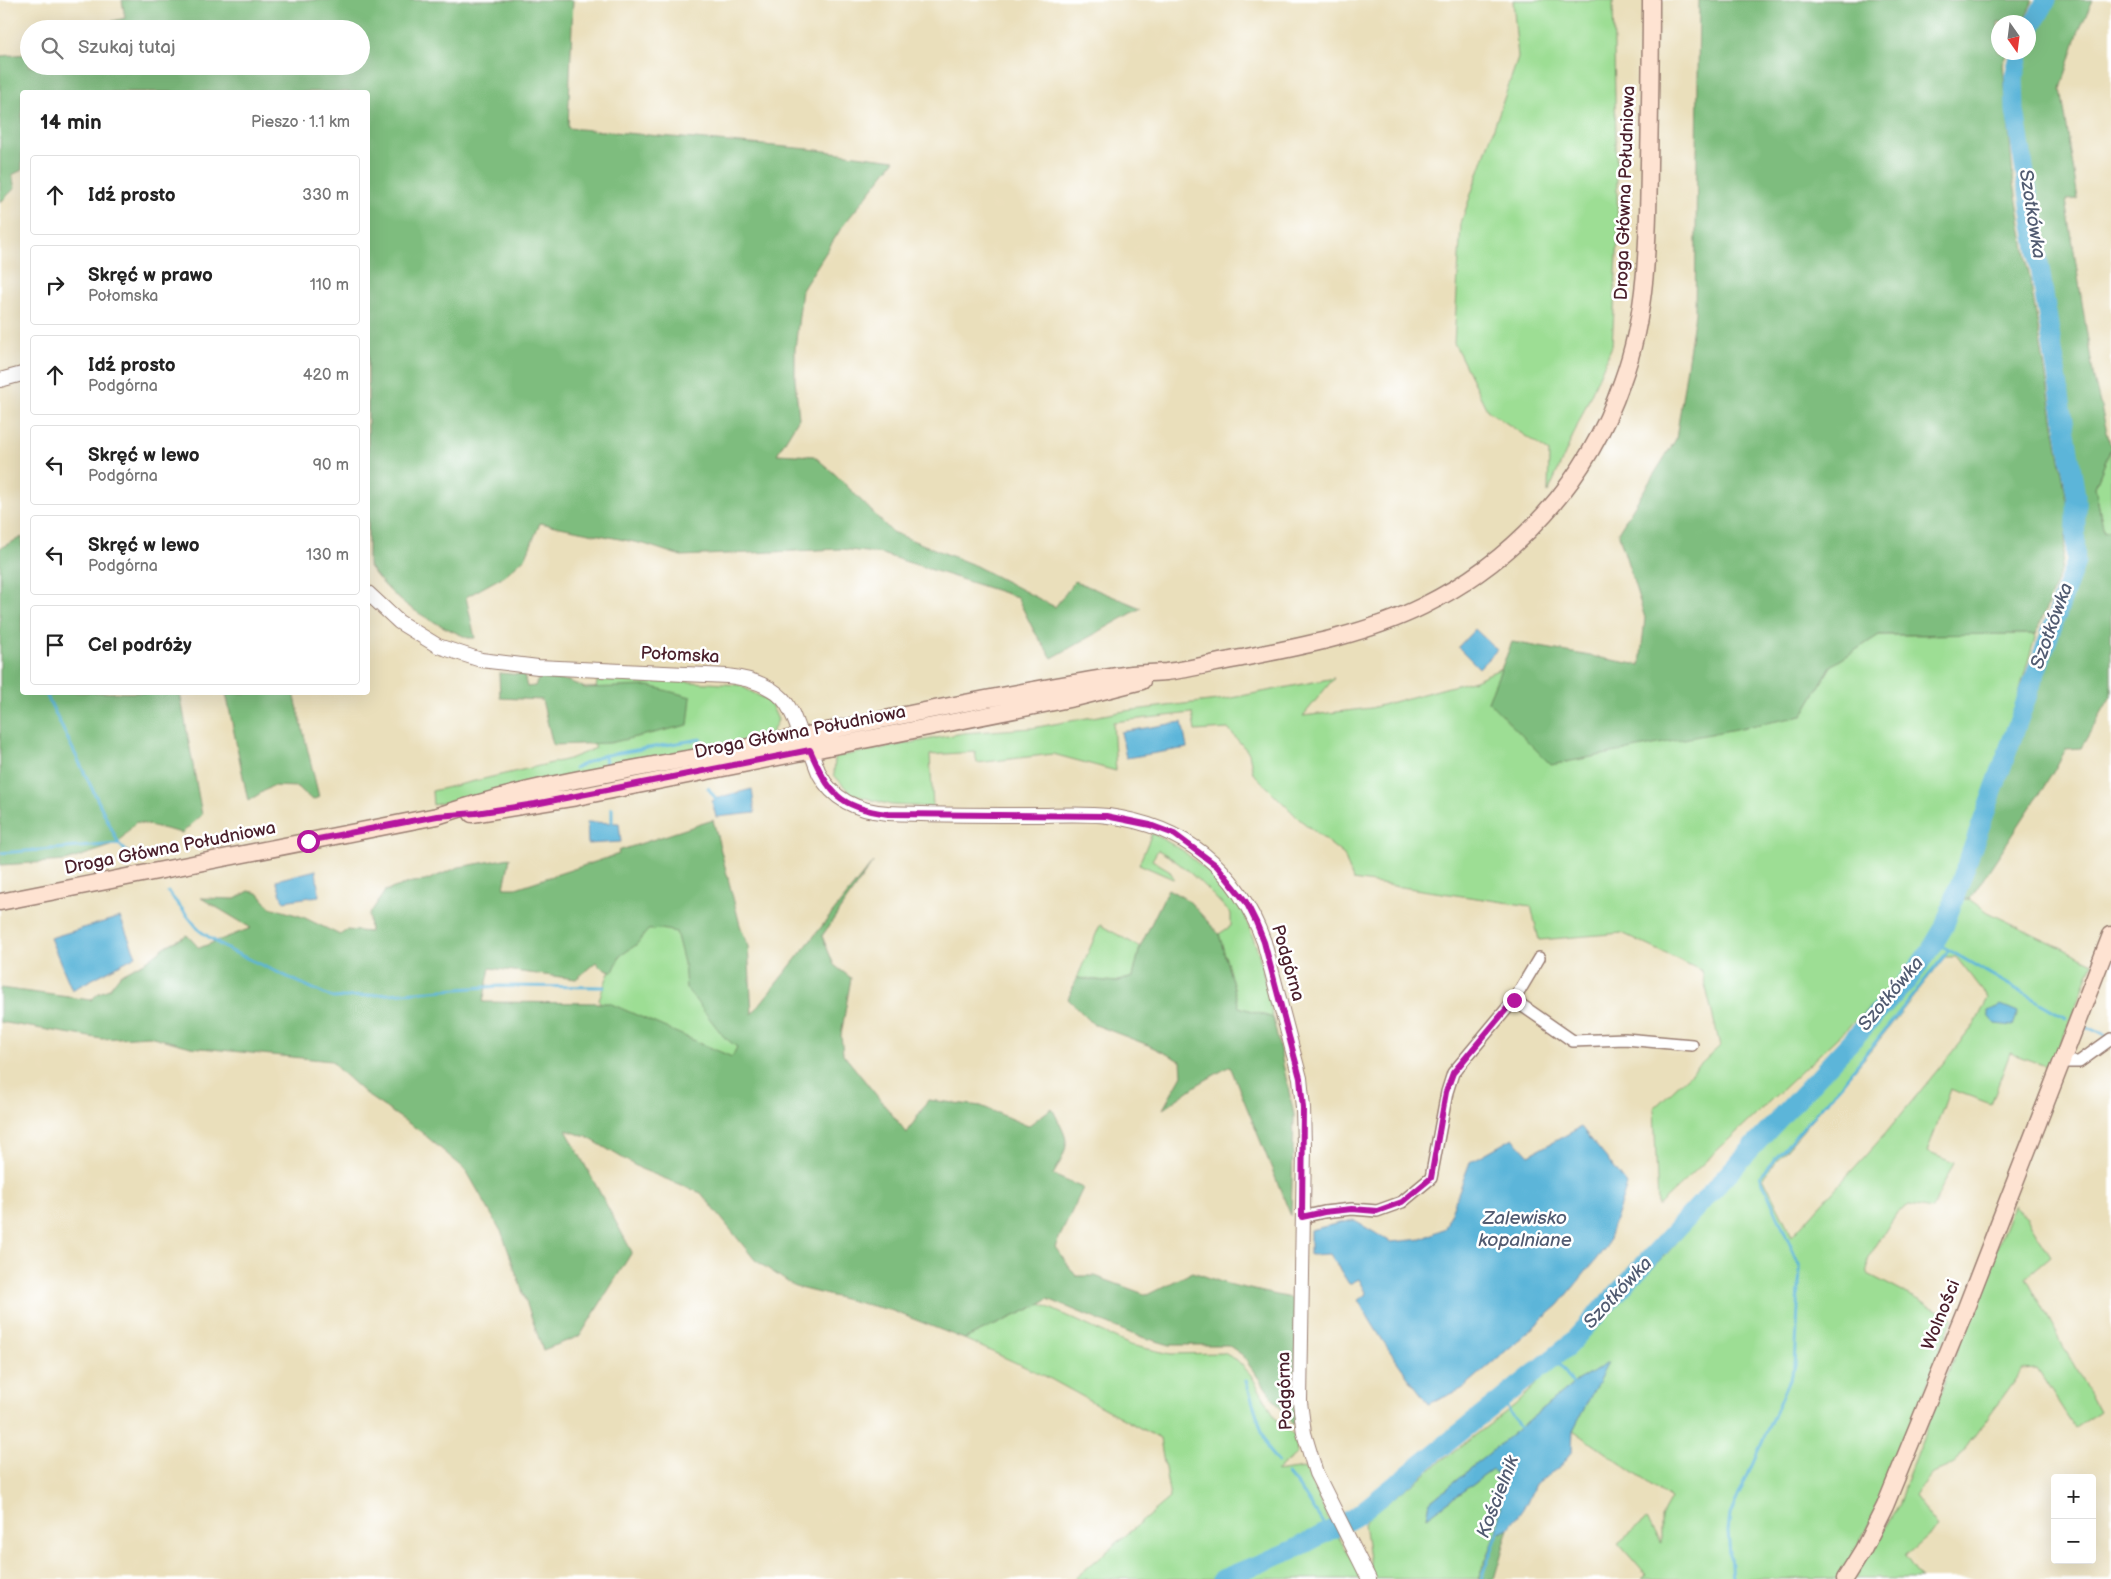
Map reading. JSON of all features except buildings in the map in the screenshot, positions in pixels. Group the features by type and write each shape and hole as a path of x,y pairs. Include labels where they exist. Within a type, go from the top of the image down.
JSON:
{"main road":[{"name":"Droga Główna Południowa","path":"0,902 437,816 476,813 535,804 1079,697 1134,684 1167,672 1322,640 1376,625 1415,610 1464,583 1502,555 1532,528 1573,479 1593,447 1615,401 1629,363 1639,319 1645,268 1648,220 1651,0"},
{"name":"Droga Główna Południowa","path":"437,816 474,803 542,788 801,736 1078,682 1132,674 1167,672"},
{"name":"Wolności","path":"1845,1579 1863,1550 1885,1506 2070,1062 2111,935"}],"street":[{"path":"0,380 20,375"},
{"name":"Połomska","path":"370,595 399,622 438,646 481,660 538,667 727,676 754,681 772,690 783,699 792,712 801,736 810,750 824,781 834,794 848,803 876,812 944,814"},
{"name":"Podgórna","path":"944,814 1106,816 1129,820 1174,834 1194,848 1222,872 1246,902 1259,929 1300,1078 1303,1118 1300,1402 1304,1433 1316,1473 1369,1579"},
{"path":"1302,1217 1352,1209 1377,1211 1402,1202 1431,1178 1446,1092 1453,1073 1514,1000 1539,958"},
{"path":"1514,1000 1573,1042 1625,1038 1692,1045"},
{"path":"2070,1062 2109,1041"}],"green space":[{"path":"122,0 573,0 568,128 809,149 895,160 842,227 802,290 795,349 795,380 799,418 777,454 814,456 836,475 892,532 974,565 1055,607 1075,581 1141,608 1052,658 1034,631 1017,597 882,554 841,549 681,556 644,544 540,523 526,557 504,576 466,597 475,638 468,638 425,617 389,590 370,568 370,90 20,90 20,171 12,175 15,188 0,203 0,56 20,55 20,75 370,75 370,20 117,20 125,18"},
{"path":"1513,0 1613,0 1618,237 1612,346 1548,493 1549,452 1487,410 1454,343 1461,223 1518,58"},
{"path":"1699,0 2034,0 2026,15 1991,15 1991,60 2005,60 2003,64 2013,177 2069,514 2061,571 2036,634 1879,635 1831,666 1802,716 1551,765 1488,701 1512,642 1640,665 1645,618 1618,532 1676,439 1695,313"},
{"path":"2051,0 2093,0 2078,33 2061,89 2078,199 2066,200 2094,379 2111,448 2095,487 2104,532 2111,530 2111,696 2081,748 2066,749 2051,776 1970,899 1959,899 2082,566 2080,496 2017,86 2023,60 2036,60 2036,30"},
{"path":"2111,448 2111,530 2104,533 2095,487"},
{"path":"20,538 20,695 180,695 202,815 182,833 136,822 117,844 66,861 0,865 0,548"},
{"path":"2036,634 2010,724 1950,897 1931,938 1905,974 1658,1206 1654,1108 1720,1046 1702,971 1622,933 1539,940 1531,906 1353,880 1344,855 1299,819 1253,773 1249,753 1228,729 1195,731 1192,713 1113,722 1116,771 1053,754 977,763 975,752 930,755 933,807 891,805 851,794 834,775 835,757 963,733 1032,728 1125,711 1226,699 1334,678 1303,716 1371,708 1475,680 1502,668 1488,702 1802,716 1831,666 1879,635"},
{"path":"499,673 524,675 527,687 535,686 539,677 569,681 585,688 649,686 691,697 688,725 610,743 553,745 542,700 500,698"},
{"path":"598,676 739,685 770,702 778,720 771,734 756,740 433,805 432,791 569,759 596,748 588,737"},
{"path":"226,695 294,695 319,797 312,800 298,787 272,786 248,801"},
{"path":"713,820 740,925 748,946 752,1014 873,862 822,936 834,965 851,978 841,1035 843,1054 907,1133 928,1100 981,1106 1028,1126 1052,1108 1066,1141 1064,1155 1053,1175 1083,1188 1055,1247 1076,1276 1095,1276 1147,1295 1193,1272 1227,1284 1295,1299 1297,1423 1292,1424 1241,1354 1228,1345 1170,1345 1132,1334 1048,1299 1041,1304 964,1339 893,1311 795,1287 755,1260 701,1193 641,1169 587,1137 566,1130 632,1252 580,1336 543,1350 502,1233 466,1170 420,1131 368,1096 339,1070 332,1061 191,1047 149,1036 102,1039 0,1022 0,988 91,1000 99,993 109,989 120,975 187,935 199,948 251,928 201,898 235,899 249,891 258,893 270,907 303,917 340,935 347,930 370,932 369,915 385,891 412,882 425,881 459,867 510,858 504,888 516,888 619,854 618,851","holes":["661,929 676,932 684,963 686,988 724,1037 737,1047 732,1057 609,1003 483,1002 490,968 576,979 596,962 599,966 613,972 620,956 636,945 648,930"]},
{"path":"1152,833 1182,850 1218,880 1242,908 1259,954 1273,1018 1239,1007 1219,934 1231,926 1231,914 1188,871 1158,850 1152,860 1169,870 1173,879 1139,864"},
{"path":"1168,889 1189,901 1219,934 1239,1007 1273,1018 1294,1115 1291,1216 1230,1066 1197,1085 1163,1109 1182,1075 1181,1061 1148,1045 1093,1024 1068,999 1077,978 1115,982 1133,977 1140,947"},
{"path":"1959,899 1970,899 1988,912 2093,963 2051,1068 2010,1053 1991,1104 1950,1089 1927,1152 1954,1163 1932,1209 1909,1205 1896,1214 1867,1260 1868,1274 1953,1318 1885,1493 1849,1562 1837,1579 1642,1579 1646,1575 1618,1543 1647,1520 1661,1543 1661,1517 1671,1499 1573,1430 1607,1364 1573,1384 1430,1502 1427,1517 1492,1470 1504,1478 1498,1530 1478,1579 1376,1579 1370,1566 1364,1524 1370,1516 1515,1405 1664,1257 1780,1124 1932,955","holes":["1945,957 1956,957 1988,998 1975,1024 1886,1133 1792,1236 1763,1177 1864,1059"]},
{"path":"658,923 680,926 751,1049 751,1073 604,1017 599,999 613,962 639,933"},
{"path":"1100,925 1140,947 1133,977 1115,982 1077,978"},
{"path":"2013,1206 2027,1218 2051,1256 2026,1277 2099,1411 2075,1428 2037,1369 2022,1370 1954,1464 1933,1473 1914,1496 1938,1528 1905,1557 1921,1579 1855,1579 1898,1507 1905,1484"},
{"path":"1041,1304 1130,1345 1171,1354 1224,1353 1237,1360 1251,1375 1278,1422 1295,1436 1297,1453 1276,1472 1304,1468 1332,1526 1363,1579 1074,1579 1170,1498 1160,1439 1047,1377 964,1339"},
{"path":"1509,1528 1494,1579 1478,1579 1497,1534"}],"water":[{"path":"1475,629 1497,650 1479,668 1458,647"},
{"path":"1182,722 1187,748 1126,758 1121,732"},
{"path":"752,789 755,813 716,817 712,801 720,797"},
{"path":"587,822 619,823 621,842 588,844"},
{"path":"316,870 319,896 283,901 276,880"},
{"path":"120,917 136,956 72,990 50,938"},
{"path":"2001,1005 2018,1012 2013,1026 1995,1024 1988,1016 1988,1011"},
{"name":"Zalewisko kopalniane","path":"1581,1127 1627,1185 1606,1247 1559,1305 1462,1389 1429,1404 1391,1353 1358,1300 1367,1294 1359,1279 1349,1284 1330,1254 1310,1255 1310,1230 1353,1220 1391,1242 1422,1239 1445,1228 1470,1162 1513,1138 1529,1155"},
{"path":"1608,1363 1573,1430 1572,1451 1557,1470 1535,1484 1527,1503 1509,1528 1497,1534 1504,1478 1492,1470 1427,1517 1430,1502 1573,1384"}],"waterway":[{"name":"Szotkówka","path":"2036,19 2047,0"},
{"name":"Szotkówka","path":"1222,1579 1295,1549 1355,1517 1568,1346 1909,979 1944,927 2076,562 2076,496 2015,110 2014,76 2018,60"},
{"path":"46,695 119,844 129,854"},
{"path":"575,768 601,756 701,739"},
{"path":"605,755 606,765"},
{"path":"708,788 716,799"},
{"path":"612,808 612,823"},
{"path":"0,853 119,844"},
{"path":"168,892 200,931 225,948 333,998 500,986 604,987"},
{"path":"1935,942 2066,1018"},
{"path":"1732,1579 1728,1531 1730,1515 1795,1366 1800,1267 1760,1176 1841,1085 1949,950"},
{"path":"2087,1027 2108,1037"},
{"path":"1555,1357 1573,1384"},
{"path":"1246,1381 1268,1450 1278,1462"},
{"name":"Kościelnik","path":"1502,1399 1521,1430"},
{"path":"1288,1474 1305,1495 1328,1531"},
{"name":"Kościelnik","path":"1481,1579 1499,1531"}],"route":[{"path":"308,841 437,816 476,813 535,804 810,750 819,773 834,794 856,807 867,810 888,814 1106,816 1160,828 1174,834 1217,866 1246,902 1264,942 1300,1078 1304,1146 1302,1217 1352,1209 1377,1211 1402,1202 1431,1178 1446,1092 1453,1073 1514,1000"}]}
